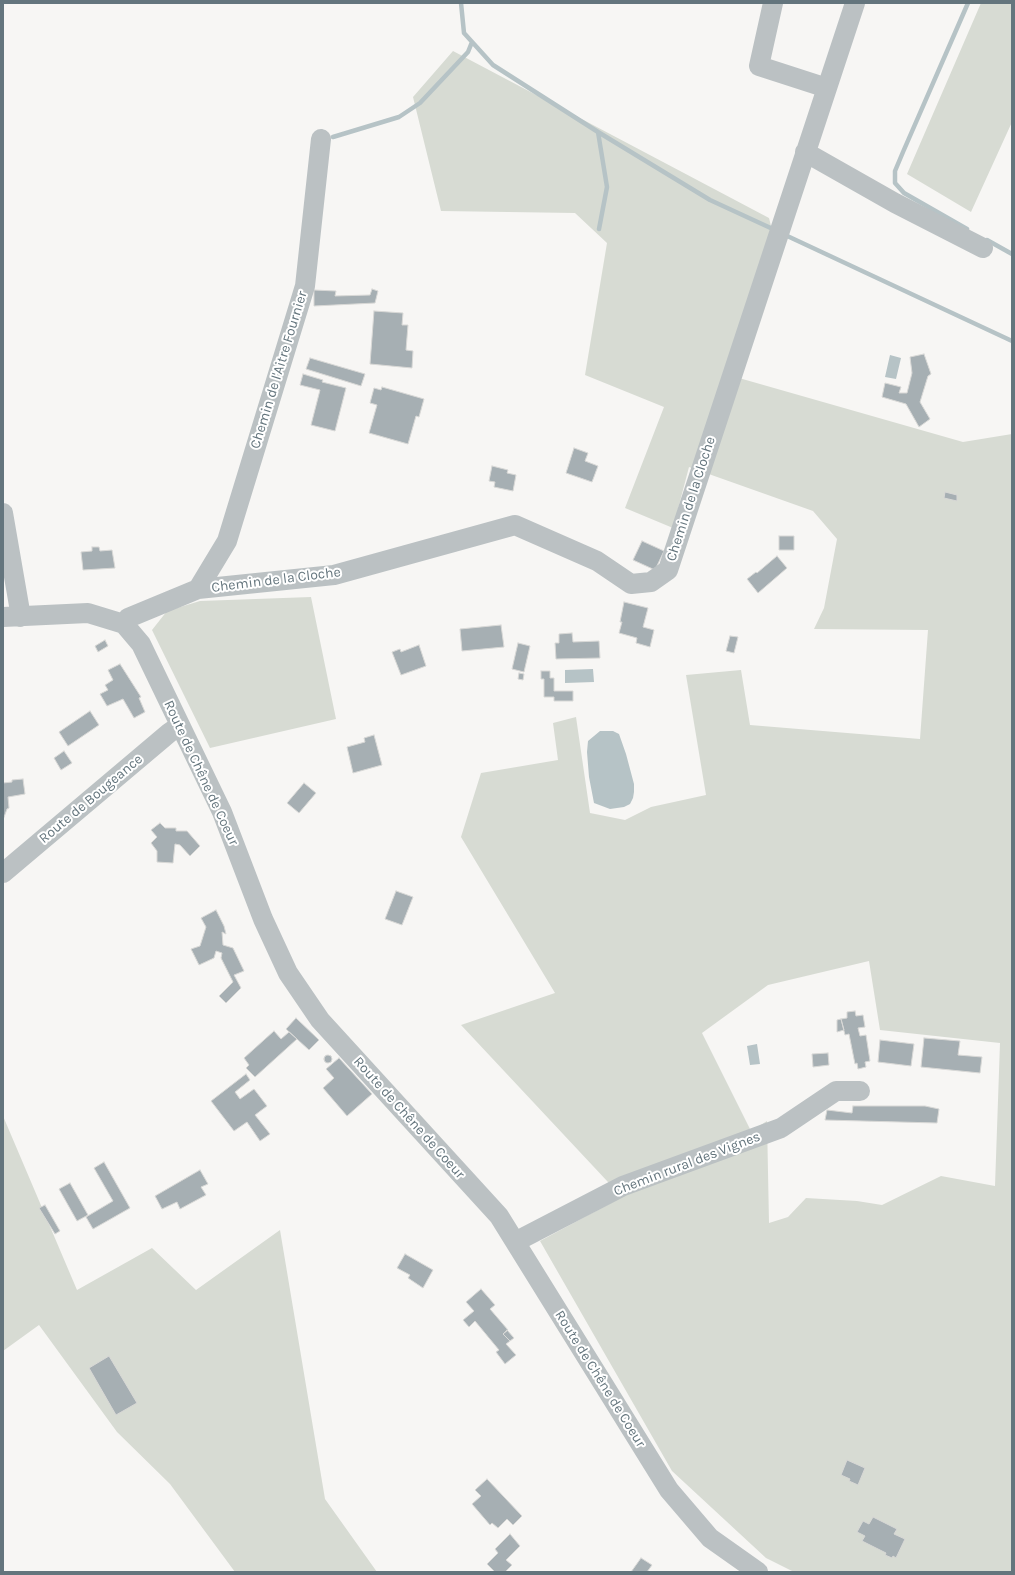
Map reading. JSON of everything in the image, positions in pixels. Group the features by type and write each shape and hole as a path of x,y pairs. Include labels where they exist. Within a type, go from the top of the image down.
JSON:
{"street":[{"path":"773,3 759,66 827,88"},
{"name":"Chemin de la Cloche","path":"124,624 128,618 198,589 334,575 514,525 597,560 631,584 651,582 668,570 855,3"},
{"name":"Chemin de l'Aitre Fournier","path":"198,589 227,541 305,286 321,139"},
{"path":"805,152 895,203 982,248"},
{"path":"3,513 12,617 88,613 124,624"},
{"name":"Route de Chêne de Coeur","path":"124,624 142,644 222,812 263,919 288,973 320,1020 499,1216 670,1490 710,1538 758,1572"},
{"name":"Route de Bougeance","path":"3,873 169,732 180,726"},
{"name":"Chemin rural des Vignes","path":"515,1242 623,1186 781,1128 836,1091 860,1091"}],"shaded area":[{"path":"981,3 1012,3 1012,122 971,212 907,174"},
{"path":"453,51 769,218 776,246 739,378 963,442 1012,434 1012,1572 794,1572 766,1558 672,1471 540,1241 622,1197 461,1025 555,993 461,837 481,773 558,760 553,723 576,717 590,813 625,820 651,807 706,795 686,675 741,670 750,725 920,739 928,630 814,629 824,608 837,539 813,511 689,467 673,528 625,508 664,407 585,375 607,243 575,213 441,211 413,97","holes":["869,961 880,1030 1000,1043 995,1186 941,1176 882,1205 857,1201 806,1198 788,1217 769,1223 767,1121 751,1131 702,1033 768,985"]},
{"path":"890,355 901,358 896,379 885,377"},
{"path":"311,597 336,719 210,748 152,630 167,611 200,601"},
{"path":"593,669 594,682 565,683 565,670"},
{"path":"600,731 613,731 619,734 626,754 634,784 634,792 630,804 624,807 610,809 594,803 589,777 587,752 588,741"},
{"path":"757,1044 760,1064 750,1065 747,1046"},
{"path":"3,1116 77,1290 152,1248 196,1290 280,1230 325,1499 377,1572 235,1572 170,1484 117,1432 39,1325 3,1351"}],"building":[{"path":"372,289 378,291 375,303 314,306 314,290 336,291 335,296 370,295"},
{"path":"374,311 403,313 402,325 408,325 406,350 413,351 412,368 370,364"},
{"path":"924,354 931,374 928,376 920,402 930,419 919,427 906,404 882,397 885,383 901,387 899,393 907,393 912,373 910,357"},
{"path":"310,358 365,374 361,386 306,369"},
{"path":"303,374 323,380 322,382 346,388 335,431 311,425 320,390 300,385"},
{"path":"382,387 424,399 419,417 416,416 408,444 369,433 377,405 370,403 374,388 381,390"},
{"path":"574,448 588,453 585,461 598,466 592,482 566,473"},
{"path":"492,466 508,470 507,473 516,475 513,491 494,487 495,482 489,481"},
{"path":"945,492 957,495 957,501 944,498"},
{"path":"779,536 794,536 794,550 779,550"},
{"path":"642,541 664,551 655,570 633,560"},
{"path":"92,547 99,547 100,551 112,550 115,568 83,570 81,552 92,551"},
{"path":"777,556 787,568 758,593 747,579 756,572 757,573"},
{"path":"624,602 648,608 643,627 654,630 650,647 636,643 637,638 619,633 622,622 620,622"},
{"path":"501,625 504,647 462,651 460,629"},
{"path":"572,633 573,642 599,641 600,658 556,659 555,643 559,643 559,634"},
{"path":"730,636 738,637 734,653 726,651"},
{"path":"105,640 108,646 98,652 95,646"},
{"path":"518,643 530,646 524,672 512,669"},
{"path":"419,645 426,666 401,675 392,652 400,649 401,652"},
{"path":"120,664 141,697 139,698 145,712 134,718 123,699 107,706 100,694 108,690 105,685 113,680 108,670"},
{"path":"541,671 550,671 550,678 554,678 554,691 573,691 573,701 554,701 554,697 544,697 544,679 541,679"},
{"path":"519,673 524,674 523,680 518,679"},
{"path":"90,711 99,725 68,746 59,732"},
{"path":"374,735 382,765 353,773 347,747 365,742 364,738"},
{"path":"64,751 72,763 61,770 54,758"},
{"path":"23,779 25,794 8,797 9,808 7,809 3,820 3,783"},
{"path":"304,783 316,793 299,813 287,803"},
{"path":"160,823 165,828 176,828 176,831 187,831 200,846 190,856 180,845 175,844 173,863 157,862 157,851 151,843 157,837 151,830"},
{"path":"396,891 413,897 402,925 385,919"},
{"path":"216,910 224,926 226,934 222,932 223,945 233,948 244,971 234,975 241,988 226,1003 219,996 233,982 221,958 222,953 216,951 214,958 199,965 191,949 200,946 206,927 201,918"},
{"path":"855,1011 856,1016 863,1015 865,1027 858,1028 860,1036 866,1035 870,1061 865,1062 866,1067 858,1069 857,1063 855,1064 849,1034 845,1035 841,1019 847,1018 847,1012"},
{"path":"296,1018 319,1040 309,1050 286,1029"},
{"path":"841,1019 844,1030 837,1032 837,1020"},
{"path":"274,1031 281,1039 289,1032 297,1039 255,1077 246,1068 249,1065 244,1058"},
{"path":"924,1038 960,1041 958,1055 982,1057 980,1073 921,1067"},
{"path":"880,1040 914,1044 911,1066 878,1062"},
{"path":"828,1053 829,1065 813,1067 812,1054"},
{"path":"328,1055 331,1056 331,1062 328,1063 325,1062 324,1059 325,1056"},
{"path":"339,1058 372,1094 347,1116 323,1088 334,1078 326,1069"},
{"path":"246,1074 250,1080 235,1092 240,1099 254,1089 267,1106 255,1115 270,1134 260,1141 247,1122 234,1131 211,1101"},
{"path":"853,1106 925,1106 939,1109 937,1123 825,1120 827,1110 852,1113"},
{"path":"104,1162 130,1208 93,1229 86,1217 113,1201 94,1168"},
{"path":"200,1170 208,1184 201,1187 206,1195 180,1209 177,1202 162,1209 155,1196"},
{"path":"70,1183 88,1215 77,1221 59,1189"},
{"path":"45,1205 60,1231 55,1234 39,1208"},
{"path":"405,1254 433,1270 423,1288 408,1278 410,1275 397,1268"},
{"path":"481,1289 495,1305 490,1309 508,1330 503,1334 510,1341 506,1344 516,1355 505,1364 496,1352 499,1350 475,1321 469,1327 463,1320 474,1311 466,1302"},
{"path":"507,1330 514,1338 510,1341 503,1334"},
{"path":"109,1356 137,1403 116,1415 89,1368"},
{"path":"847,1460 865,1468 858,1485 841,1475"},
{"path":"487,1479 522,1516 513,1525 507,1519 498,1528 492,1523 490,1525 472,1504 481,1496 475,1490"},
{"path":"873,1517 897,1529 894,1534 905,1539 896,1558 885,1555 886,1553 862,1541 865,1536 857,1532 863,1521 869,1524"},
{"path":"510,1534 520,1546 506,1560 512,1565 505,1572 495,1572 487,1564 498,1553 495,1549"},
{"path":"641,1558 652,1565 647,1572 631,1572"}],"waterway":[{"path":"461,3 464,33 493,65 598,132 607,187 599,229"},
{"path":"967,229 904,193 895,183 895,171 968,3"},
{"path":"333,137 399,117 420,103 468,52 472,42"},
{"path":"598,132 710,200 775,230"},
{"path":"783,234 1012,341"},
{"path":"987,240 1012,254"}]}
